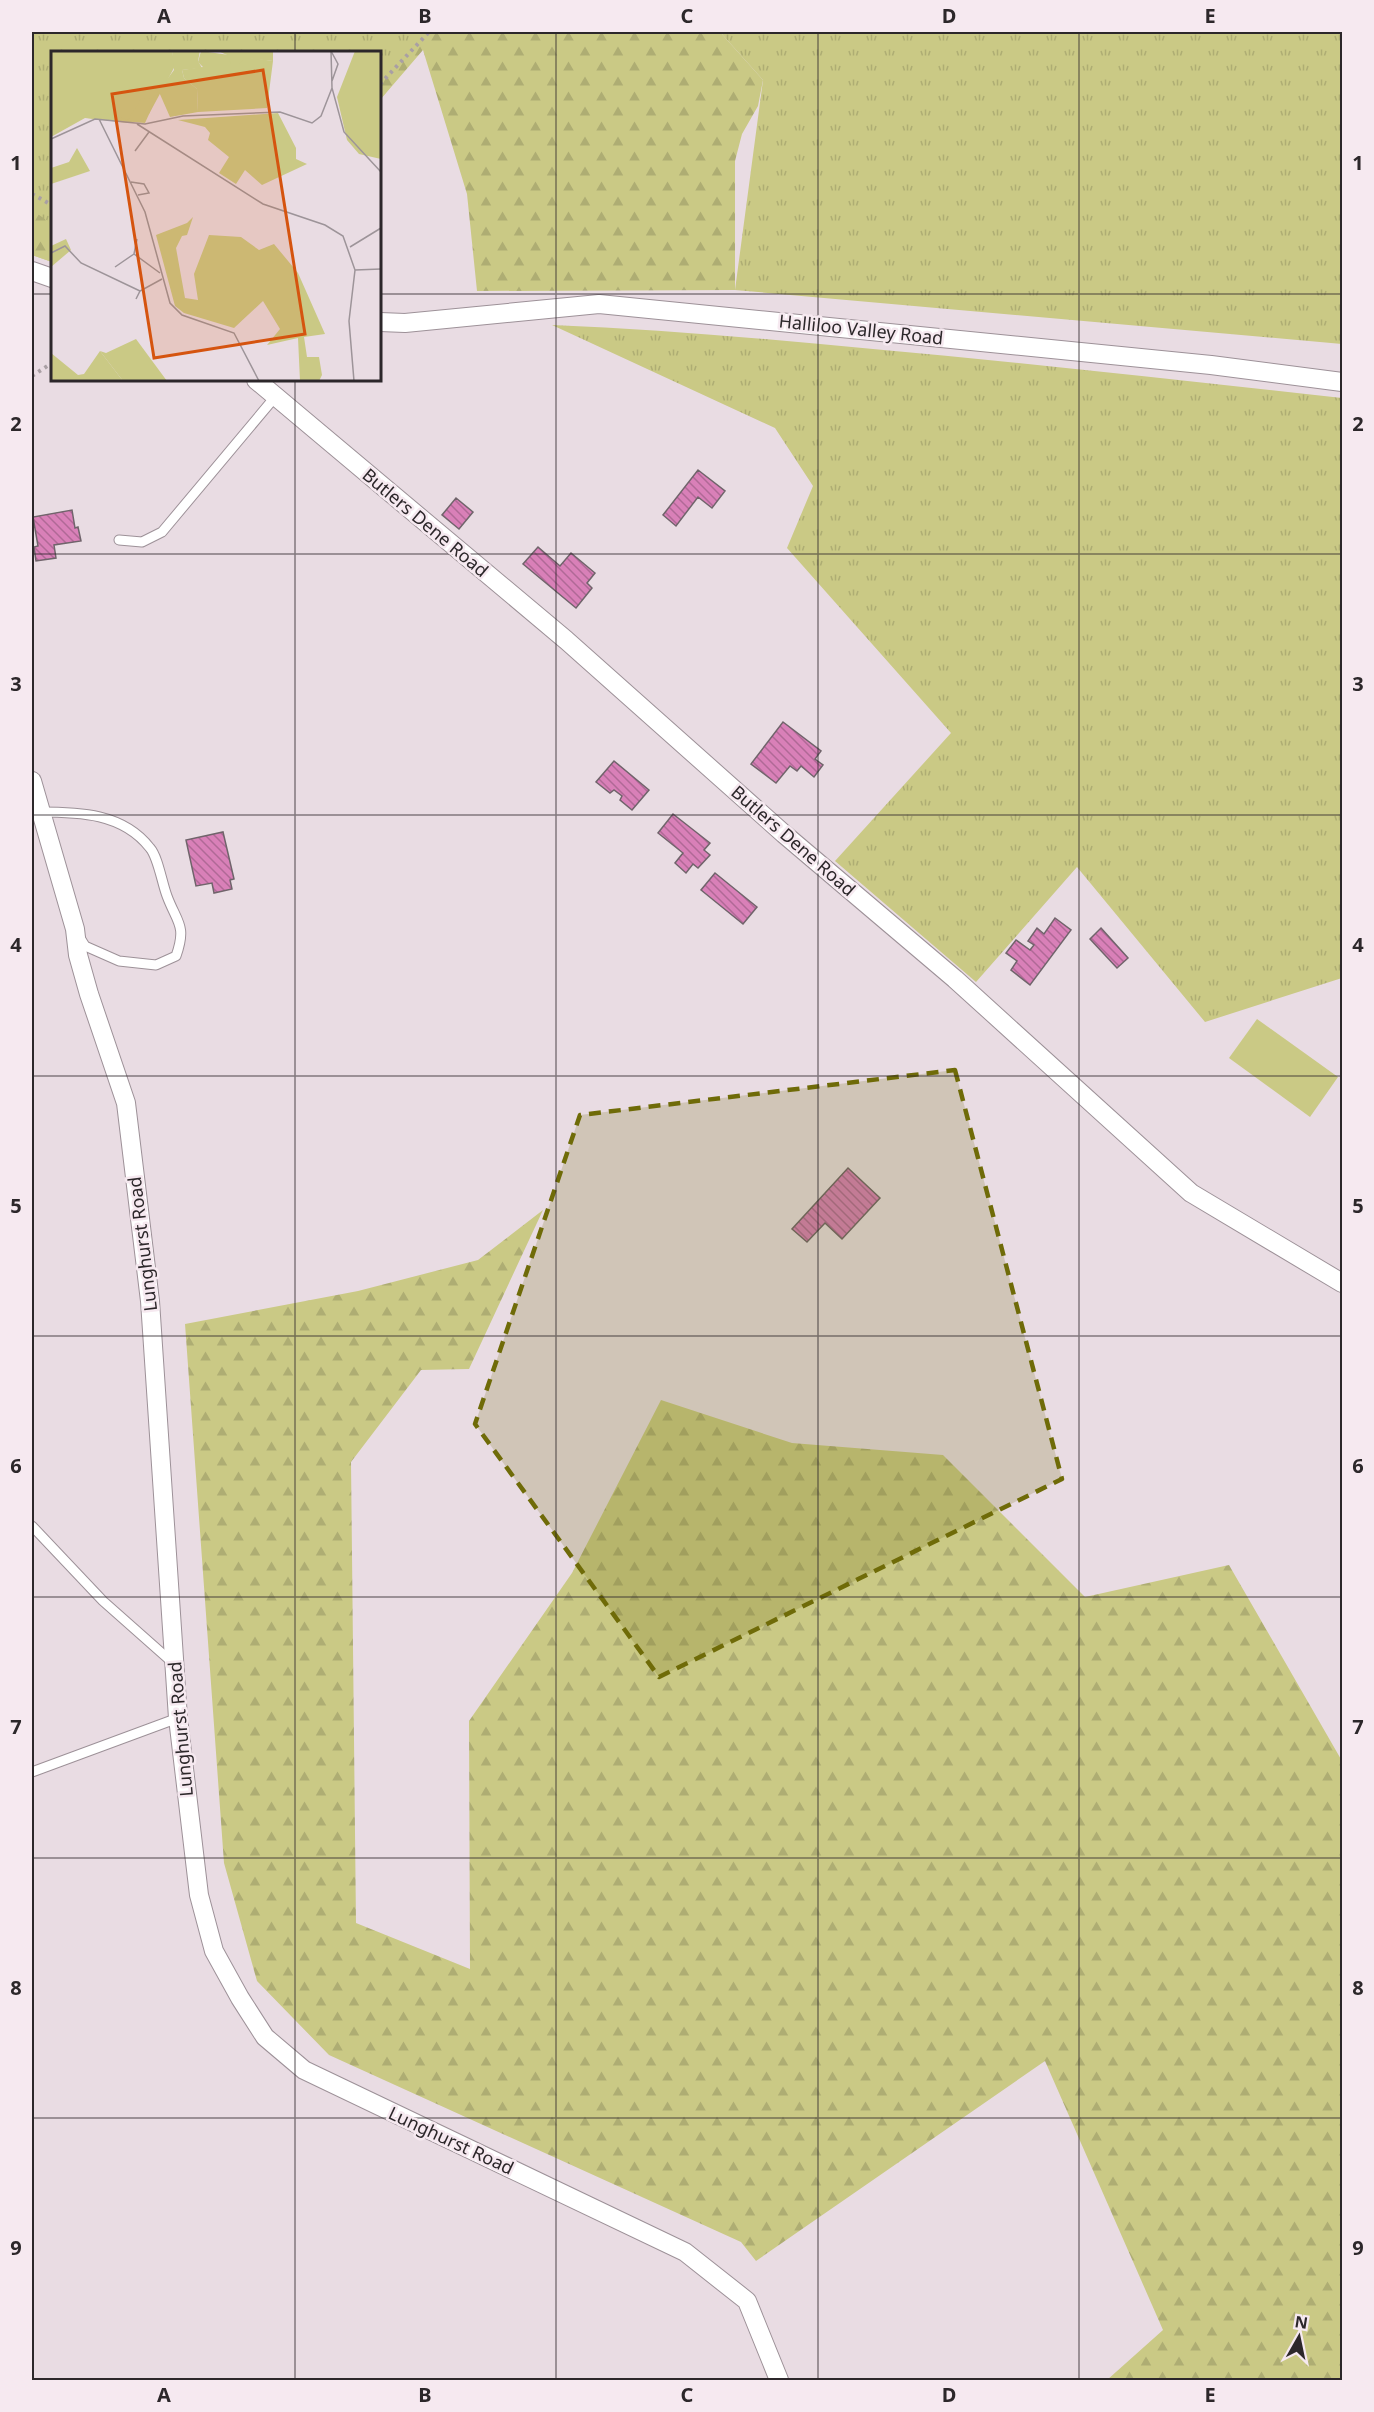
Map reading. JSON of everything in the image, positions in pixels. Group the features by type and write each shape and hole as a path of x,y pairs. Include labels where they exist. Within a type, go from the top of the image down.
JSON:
{"street":[{"path":"32,271 51,278"},
{"name":"Halliloo Valley Road","path":"381,322 405,323 599,304 1211,365 1342,382"},
{"name":"Butlers Dene Road","path":"257,381 566,640 766,818 955,980 1191,1193 1342,1283"},
{"name":"Lunghurst Road","path":"32,782 75,929 78,955 89,994 126,1103 150,1301 178,1718 199,1895 214,1951 265,2037 304,2070 686,2252 747,2301 779,2380"}],"lane":[{"path":"119,540 142,542 162,532 275,397"},
{"path":"39,812 81,813 106,817 129,830 151,849 168,899 177,914 182,939 176,956 156,965 119,961 85,946 75,929"},
{"path":"32,1526 103,1601 175,1665"},
{"path":"32,1772 178,1718"}],"path":[{"path":"381,83 429,32"},
{"path":"32,194 51,204"},
{"path":"32,376 51,364"}],"highlighted area":[{"path":"955,1070 1062,1479 659,1677 475,1424 580,1115"}],"green space":[{"path":"32,32 434,32 381,99 381,51 51,51 51,262 32,255"},
{"path":"421,32 720,32 763,80 758,106 742,134 735,161 735,290 477,291 467,194 423,50 381,99 381,73"},
{"path":"720,32 1342,32 1342,344 735,290 763,80"},
{"path":"32,210 51,223 51,262 32,255"},
{"path":"552,325 833,345 1342,398 1342,978 1205,1022 1077,867 976,982 835,861 951,733 787,548 813,486 775,428"},
{"path":"1257,1019 1338,1077 1310,1117 1229,1058"},
{"path":"543,1210 469,1369 421,1370 351,1462 356,1923 470,1969 469,1721 572,1573 661,1400 792,1443 943,1455 1085,1597 1229,1565 1342,1761 1342,2380 1107,2380 1163,2330 1045,2061 756,2261 741,2242 329,2055 257,1981 224,1863 185,1324 358,1291 478,1260"}],"building":[{"path":"698,470 725,491 712,508 698,497 676,526 663,515"},
{"path":"456,498 473,512 459,529 442,515"},
{"path":"72,510 75,528 78,527 81,541 54,545 56,558 36,561 34,547 38,546 33,517"},
{"path":"538,547 560,566 571,553 595,573 587,583 592,588 576,608 523,564"},
{"path":"783,722 821,751 815,759 823,765 814,777 801,766 797,771 790,766 776,783 751,764"},
{"path":"614,761 649,790 632,810 620,800 622,796 614,790 610,793 596,782"},
{"path":"673,814 710,843 704,850 710,855 698,868 693,864 686,873 675,863 683,853 658,833"},
{"path":"223,832 234,879 230,880 232,889 214,893 212,883 196,886 186,840"},
{"path":"715,873 757,907 743,924 701,890"},
{"path":"1055,918 1071,930 1030,985 1011,970 1017,961 1006,953 1016,940 1030,950 1034,945 1028,941 1037,928 1044,934"},
{"path":"1101,928 1128,958 1117,968 1090,939"},
{"path":"848,1168 880,1198 842,1239 825,1223 807,1242 792,1229"}]}
